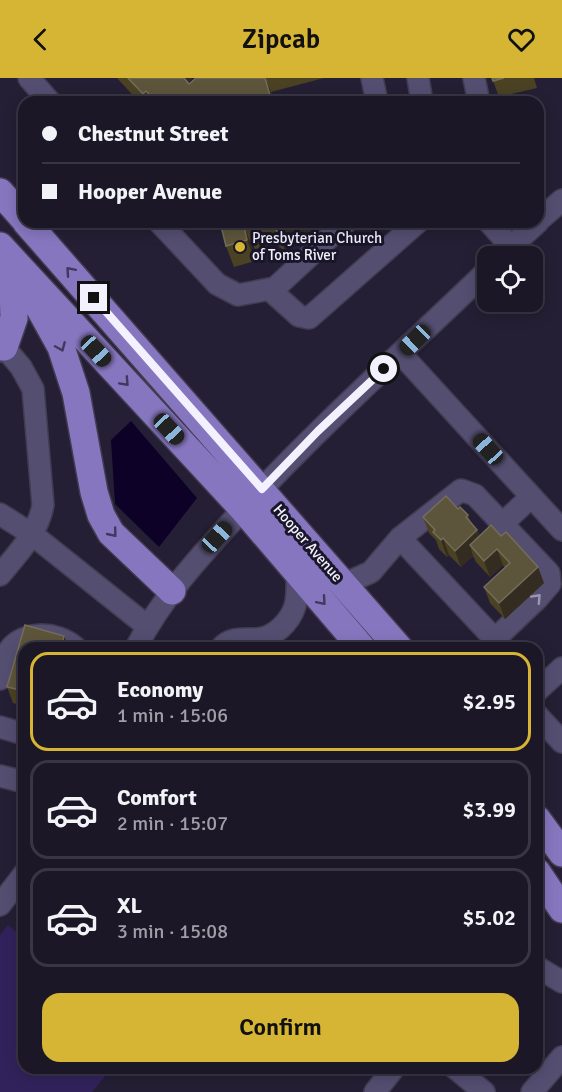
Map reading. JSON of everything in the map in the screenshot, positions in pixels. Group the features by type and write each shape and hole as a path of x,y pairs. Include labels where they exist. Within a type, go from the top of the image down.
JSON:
{"main road":[{"name":"Hooper Avenue","path":"0,192 18,213"},
{"name":"Hooper Avenue","path":"31,228 394,642"},
{"name":"Hooper Avenue","path":"6,253 243,509 357,642"},
{"path":"2,349 14,318 6,253"},
{"path":"6,253 62,347 76,393 94,492 101,515 111,532 172,591"},
{"path":"543,827 562,853"},
{"path":"543,881 562,909"}],"street":[{"path":"29,78 45,96"},
{"path":"372,78 376,96"},
{"path":"418,78 421,96"},
{"path":"474,78 478,96"},
{"path":"544,216 562,200"},
{"path":"165,228 217,284 238,295 275,288 340,228"},
{"path":"269,289 299,316 309,318 411,228"},
{"path":"492,228 503,246"},
{"path":"512,246 532,228"},
{"path":"139,642 147,626 200,555 243,509 318,431 477,281"},
{"path":"0,575 33,535 43,505 33,389 21,367 2,349"},
{"path":"401,354 562,530"},
{"path":"344,584 371,572 399,538 461,490 475,495 549,573 550,584 501,642"},
{"path":"502,524 531,497"},
{"path":"0,514 33,535 147,626"},
{"path":"399,538 497,642"},
{"path":"255,642 276,632 291,615 296,604 297,572"},
{"path":"0,679 6,655 16,642 34,634 69,642"},
{"path":"543,684 562,668"},
{"path":"543,722 562,742"},
{"path":"0,727 18,732"},
{"path":"0,776 18,780"},
{"path":"0,905 18,882"},
{"path":"543,970 562,982"},
{"path":"532,1092 562,1057"},
{"path":"375,1092 389,1074"},
{"path":"462,1074 484,1092"}],"shaded area":[{"path":"131,421 197,498 159,547 115,504 111,440"},
{"path":"8,925 18,933 18,1074 107,1074 92,1092 0,1092 0,935"}],"building":[{"path":"128,78 184,78 189,84 196,78 265,78 270,96 151,96 146,91 143,94"},
{"path":"222,228 244,228 247,240 226,246"},
{"path":"446,496 458,509 460,507 468,515 466,517 477,530 455,551 443,538 441,540 433,532 435,530 423,517"},
{"path":"491,525 501,536 506,532 538,567 499,603 484,587 510,563 497,549 484,561 470,545"},
{"path":"25,625 64,636 62,642 20,642"},
{"path":"18,649 18,690 7,687"}],"place":[{"name":"Presbyterian Church of Toms River","path":"240,247"}],"route":[{"path":"94,298 262,489 318,431 384,369"}]}
